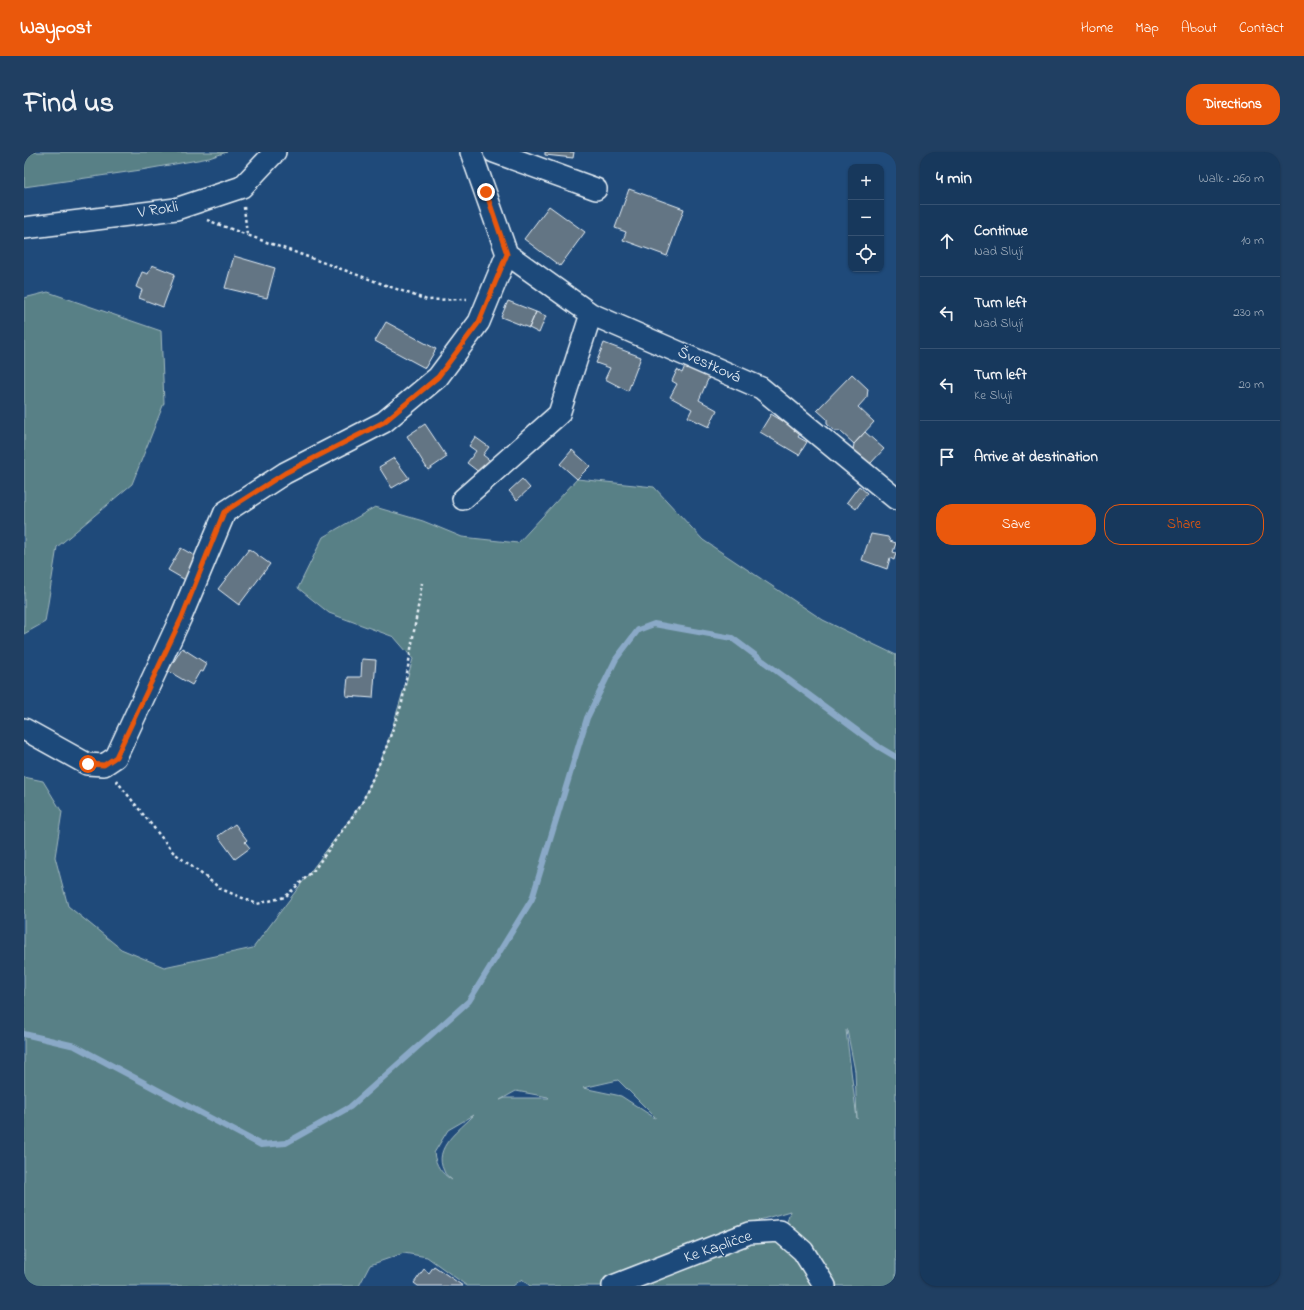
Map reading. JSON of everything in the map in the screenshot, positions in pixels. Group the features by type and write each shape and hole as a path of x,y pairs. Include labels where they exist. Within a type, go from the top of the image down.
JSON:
{"street":[{"name":"V Rokli","path":"24,228 176,209 242,187 276,152"},
{"path":"24,729 88,764 104,765 116,757 182,617 224,512 285,473 384,422 438,377 479,322 507,254 471,152"},
{"path":"495,152 596,189"},
{"name":"Švestková","path":"507,254 591,314 761,388 896,499"},
{"path":"463,500 559,414 591,314"},
{"name":"Ke Kapličce","path":"613,1286 749,1233 780,1231 803,1251 825,1286"}],"path":[{"path":"242,187 247,235"},
{"path":"204,219 427,300 458,299"},
{"path":"104,765 173,852 221,889 257,904 284,897 314,870 362,803 386,748 402,703 422,583"}],"green space":[{"path":"24,152 227,152 209,158 141,170 24,187"},
{"path":"48,292 161,331 164,403 132,484 57,547 45,622 24,634 24,298"},
{"path":"577,479 654,487 703,540 823,620 896,655 896,1286 632,1286 761,1234 782,1239 790,1211 753,1222 663,1257 602,1286 530,1286 522,1279 513,1286 467,1286 427,1257 404,1253 370,1265 359,1286 24,1286 24,777 43,781 62,812 55,857 68,906 121,949 164,967 253,948 362,803 386,748 413,659 394,637 329,613 298,588 323,537 375,507 423,521 462,537 518,543","holes":["846,1030 855,1071 857,1119","618,1080 655,1118 621,1096 583,1088","516,1091 549,1098 505,1098 500,1100","474,1115 449,1140 442,1154 441,1162 446,1175 452,1180 445,1175 440,1169 436,1162 434,1153 448,1130"]}],"building":[{"path":"545,152 574,152 573,158 545,155"},
{"path":"629,189 684,209 667,256 623,240 626,232 615,228"},
{"path":"549,206 585,232 560,266 524,239"},
{"path":"234,256 275,268 267,298 225,288"},
{"path":"152,265 175,274 163,307 139,298 142,290 136,287 142,272 148,274"},
{"path":"508,301 536,312 529,328 501,317"},
{"path":"536,312 546,316 539,333 529,328"},
{"path":"386,322 436,349 425,368 375,341"},
{"path":"604,343 641,357 628,391 605,379 610,368 596,363"},
{"path":"685,366 709,377 699,400 717,410 709,427 688,417 692,409 670,397 677,384 672,381 677,370 682,373"},
{"path":"852,374 868,389 867,397 858,407 874,422 854,444 840,431 835,431 827,424 827,419 817,410"},
{"path":"771,414 801,432 798,437 807,442 799,455 760,432"},
{"path":"425,424 447,457 428,470 407,436"},
{"path":"865,432 884,449 870,464 853,449 854,444"},
{"path":"475,437 489,447 483,455 493,463 480,473 467,463 476,451 469,446"},
{"path":"572,450 590,466 577,479 560,464"},
{"path":"394,458 409,478 392,488 379,467"},
{"path":"522,479 530,488 517,500 509,491"},
{"path":"859,486 867,493 856,509 847,502"},
{"path":"871,534 888,537 890,541 896,543 893,552 896,553 894,560 890,558 887,569 862,560"},
{"path":"181,548 200,559 187,581 168,570"},
{"path":"249,549 270,564 239,605 218,589"},
{"path":"182,648 207,664 203,672 200,671 192,685 168,671"},
{"path":"362,659 376,660 373,698 346,696 348,677 361,677"},
{"path":"235,824 247,840 245,842 250,848 235,859 218,836"},
{"path":"434,1266 463,1286 418,1286 414,1283 424,1269 429,1273"}],"waterway":[{"path":"24,1034 75,1046 261,1145 286,1143 350,1107 469,1001 532,899 587,718 616,659 638,630 654,624 732,638 879,747 896,757"}],"route":[{"path":"88,764 104,765 116,757 182,617 224,512 285,473 384,422 438,377 479,322 507,254 486,192"}]}
